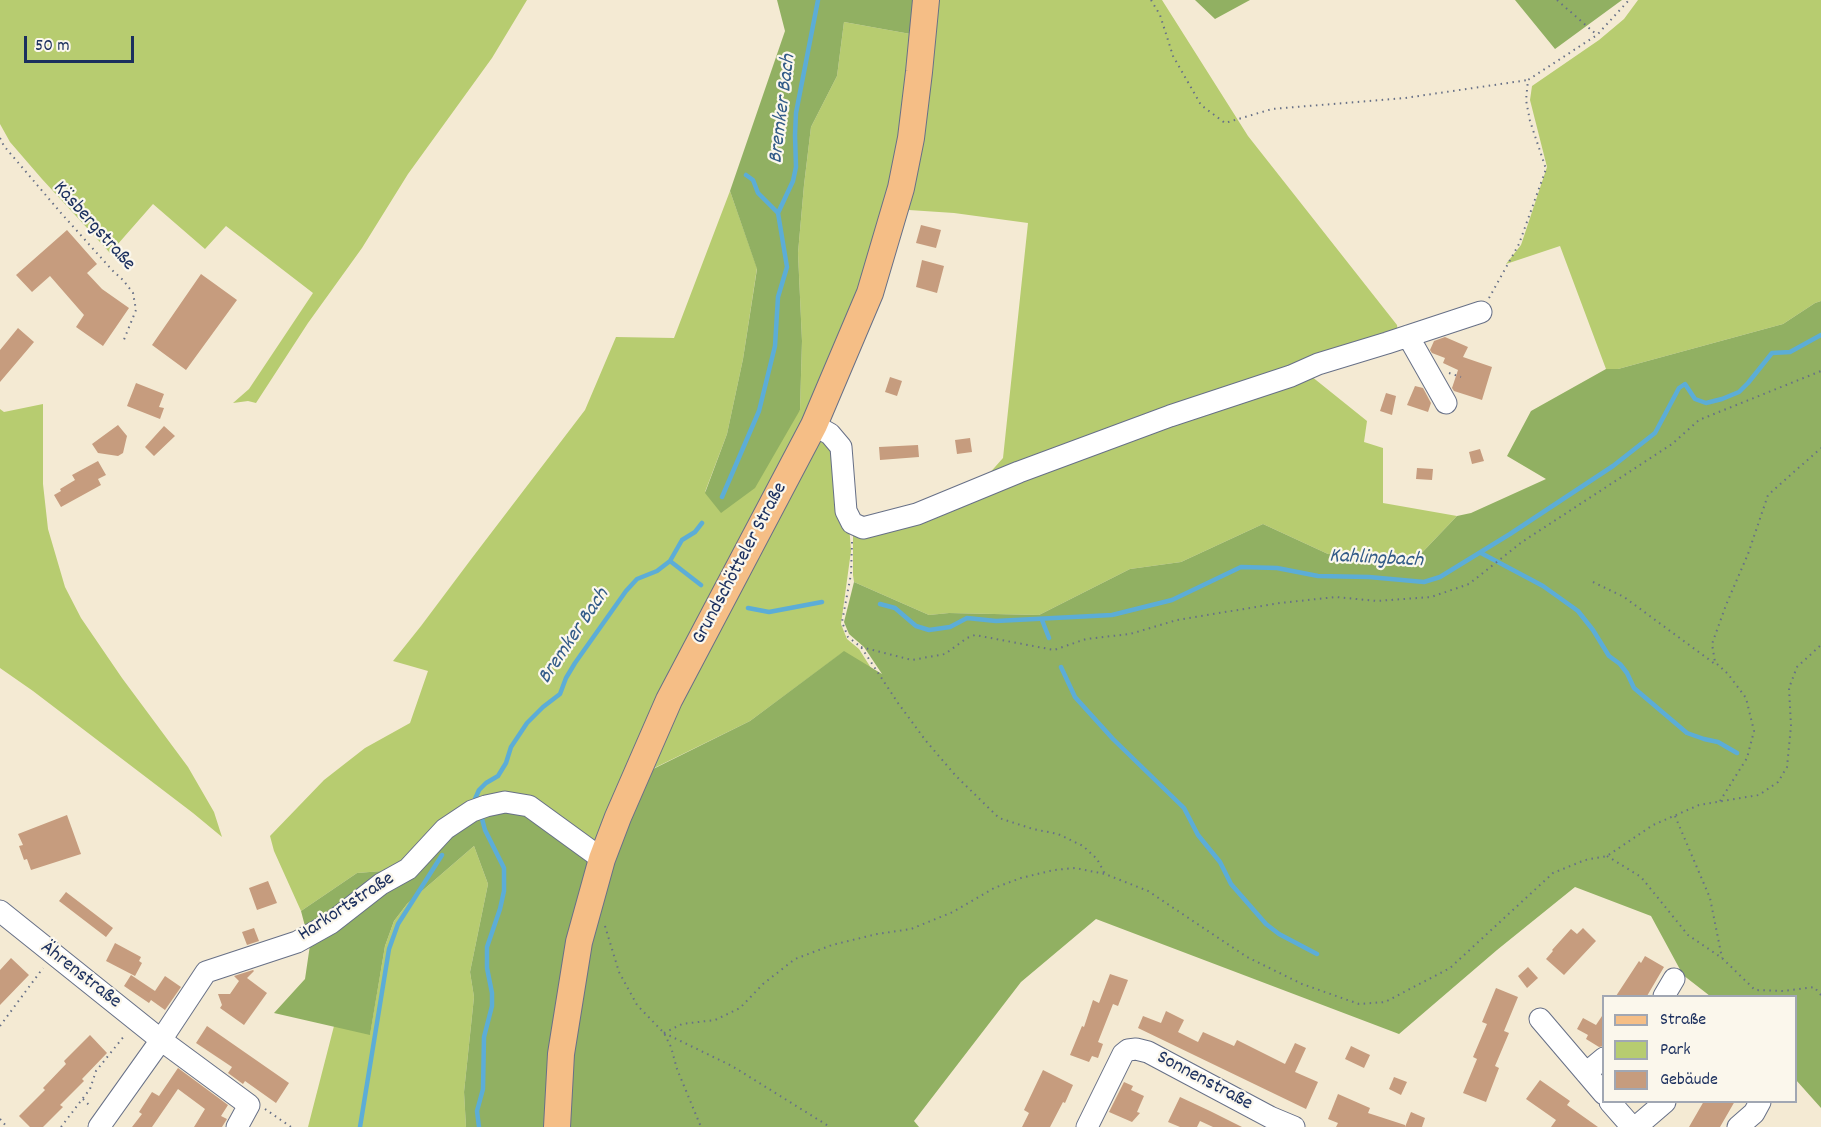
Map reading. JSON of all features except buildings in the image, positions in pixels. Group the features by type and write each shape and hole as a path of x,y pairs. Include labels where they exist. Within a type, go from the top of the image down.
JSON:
{"main road":[{"name":"Grundschötteler Straße","path":"557,1127 561,1054 579,942 602,859 669,700 814,425 870,293 901,188 911,138 920,72 926,0"}],"street":[{"path":"814,425 830,434 841,447 846,511 852,523 863,528 917,514 1019,472 1170,416 1292,376 1318,364 1480,312"},
{"path":"1408,336 1446,403"},
{"name":"Harkortstraße","path":"99,1127 206,972 297,942 331,923 381,884 408,869 446,829 479,808 505,802 529,806 602,859"},
{"name":"Ährenstraße","path":"0,912 161,1040 249,1105"},
{"path":"1540,1019 1602,1092"},
{"name":"Sonnenstraße","path":"1087,1127 1123,1054 1128,1050 1136,1049 1163,1059 1268,1122 1294,1127"},
{"path":"1586,1073 1602,1060"},
{"path":"1612,1103 1634,1127 1663,1103"},
{"path":"1738,1127 1754,1113 1759,1103"},
{"path":"237,1127 249,1105"}],"path":[{"path":"1151,0 1160,15 1173,56 1202,105 1225,123 1272,109 1405,98 1528,80 1597,35 1629,0"},
{"path":"1557,0 1597,35"},
{"path":"1480,312 1519,244 1546,169 1530,121 1526,100 1528,80"},
{"name":"Käsbergstraße","path":"0,138 4,146 133,294 136,310 123,342"},
{"path":"861,647 912,660 945,654 975,635 1054,650 1086,639 1130,634 1178,620 1280,603 1336,597 1377,601 1431,597 1469,585 1505,554 1545,525 1672,444 1699,420 1821,371"},
{"path":"1720,801 1747,758 1754,731 1746,698 1728,674 1715,662 1712,644 1748,554 1768,495 1821,448"},
{"path":"852,523 851,574 842,622 848,637 861,647 926,741 979,800 999,818 1058,834 1083,846 1097,859 1105,874"},
{"path":"1593,582 1624,597 1715,664"},
{"path":"664,1033 682,1024 715,1020 740,1008 763,984 795,959 832,945 877,934 911,929 953,912 994,888 1021,878 1054,870 1075,868 1105,874 1148,891 1247,957 1302,984 1359,1004 1385,1002 1450,968 1553,873 1585,860 1607,856 1653,825 1699,805 1759,795 1778,782 1787,767 1791,726 1789,688 1797,667 1821,645"},
{"path":"1675,815 1710,898 1722,958"},
{"path":"1607,856 1641,877 1688,935 1722,958 1755,990 1784,991 1814,987 1821,995"},
{"path":"603,916 619,972 637,1005 664,1033 701,1127"},
{"path":"0,1026 52,955"},
{"path":"61,1127 90,1089 96,1071 137,1021"},
{"path":"664,1033 732,1066 830,1127"},
{"path":"249,1105 258,1104 291,1127"},
{"path":"0,1119 7,1127"}],"green space":[{"path":"0,0 527,0 492,58 408,174 362,248 308,323 256,403 248,401 233,403 249,389 313,293 226,226 205,249 153,204 110,253 10,142 0,124"},
{"path":"777,0 920,0 916,35 844,22 837,76 811,127 804,185 798,253 802,341 800,410 755,488 721,513 705,493 727,434 743,359 757,269 730,191 785,31"},
{"path":"933,0 1162,0 1248,136 1397,325 1398,334 979,485 1003,458 1028,223 954,213 909,210 908,192"},
{"path":"1195,0 1250,0 1215,19"},
{"path":"1515,0 1622,0 1555,49"},
{"path":"1638,0 1821,0 1821,301 1783,324 1618,369 1606,369 1560,246 1506,264 1521,245 1547,167 1530,100 1532,86 1599,40 1624,19"},
{"path":"844,22 916,35 919,72 870,293 602,859 529,806 408,869 357,873 301,911 274,851 270,836 324,780 365,748 410,723 428,671 393,661 585,410 616,337 674,338 730,191 757,268 743,359 727,434 705,492 800,410 802,341 798,253 804,185 811,127 837,76"},
{"path":"1821,301 1821,1108 1797,1081 1797,995 1709,995 1683,975 1651,916 1575,887 1399,1034 1096,919 1021,982 914,1121 919,1127 466,1127 464,1092 474,997 470,972 488,884 474,846 407,904 394,921 385,946 370,1035 274,1013 305,979 310,945 301,911 357,873 408,869 436,829 505,802 602,859 635,778 750,721 844,651 882,674 864,647 849,634 844,622 854,582 929,615 949,613 1039,615 1130,569 1181,562 1263,524 1328,554 1415,560 1457,516 1471,513 1546,479 1507,456 1531,411 1606,369 1618,369 1783,324"},
{"path":"1306,372 1367,421 1364,442 1383,448 1383,503 1457,516 1415,560 1328,554 1263,524 1181,562 1130,569 1039,615 949,613 929,615 854,582 853,526"},
{"path":"43,404 43,484 48,529 65,587 81,618 122,678 188,767 214,812 222,837 0,668 0,409 4,412"},
{"path":"818,431 829,436 849,524 851,551 841,624 847,639 859,649 871,668 842,653 750,721 644,773"},
{"path":"474,846 488,884 470,972 474,997 464,1092 466,1127 308,1127 334,1026 370,1034 385,946 394,921 407,904"}],"waterway":[{"name":"Bremker Bach","path":"722,497 759,411 775,346 778,297 787,267 778,213 793,181 796,167 796,113 818,0"},
{"path":"746,175 753,180 758,193 778,213"},
{"name":"Kahlingbach","path":"880,604 895,608 916,626 929,630 950,627 967,618 996,621 1112,615 1172,600 1241,567 1277,568 1318,576 1369,577 1424,582 1440,577 1613,466 1655,433 1679,388 1685,384 1695,399 1706,403 1722,399 1739,392 1772,353 1790,352 1821,335"},
{"name":"Bremker Bach","path":"477,804 475,799 479,790 498,776 506,763 511,747 527,723 560,694 575,663 626,591 637,579 657,571 670,561 682,540 695,532 702,523"},
{"path":"1481,553 1543,586 1578,611 1609,656 1627,673 1634,688 1687,733 1718,742 1737,753"},
{"path":"670,561 701,585"},
{"path":"748,608 769,612 822,602"},
{"path":"1042,620 1049,638"},
{"path":"1061,667 1075,697 1113,739 1184,808 1198,835 1220,862 1231,884 1266,924 1279,934 1317,954"},
{"name":"Bremker Bach","path":"479,1127 477,1111 483,1089 484,1037 492,1006 487,947 504,891 504,868 485,830 481,815"},
{"path":"360,1127 389,949 398,924 442,855"}]}
